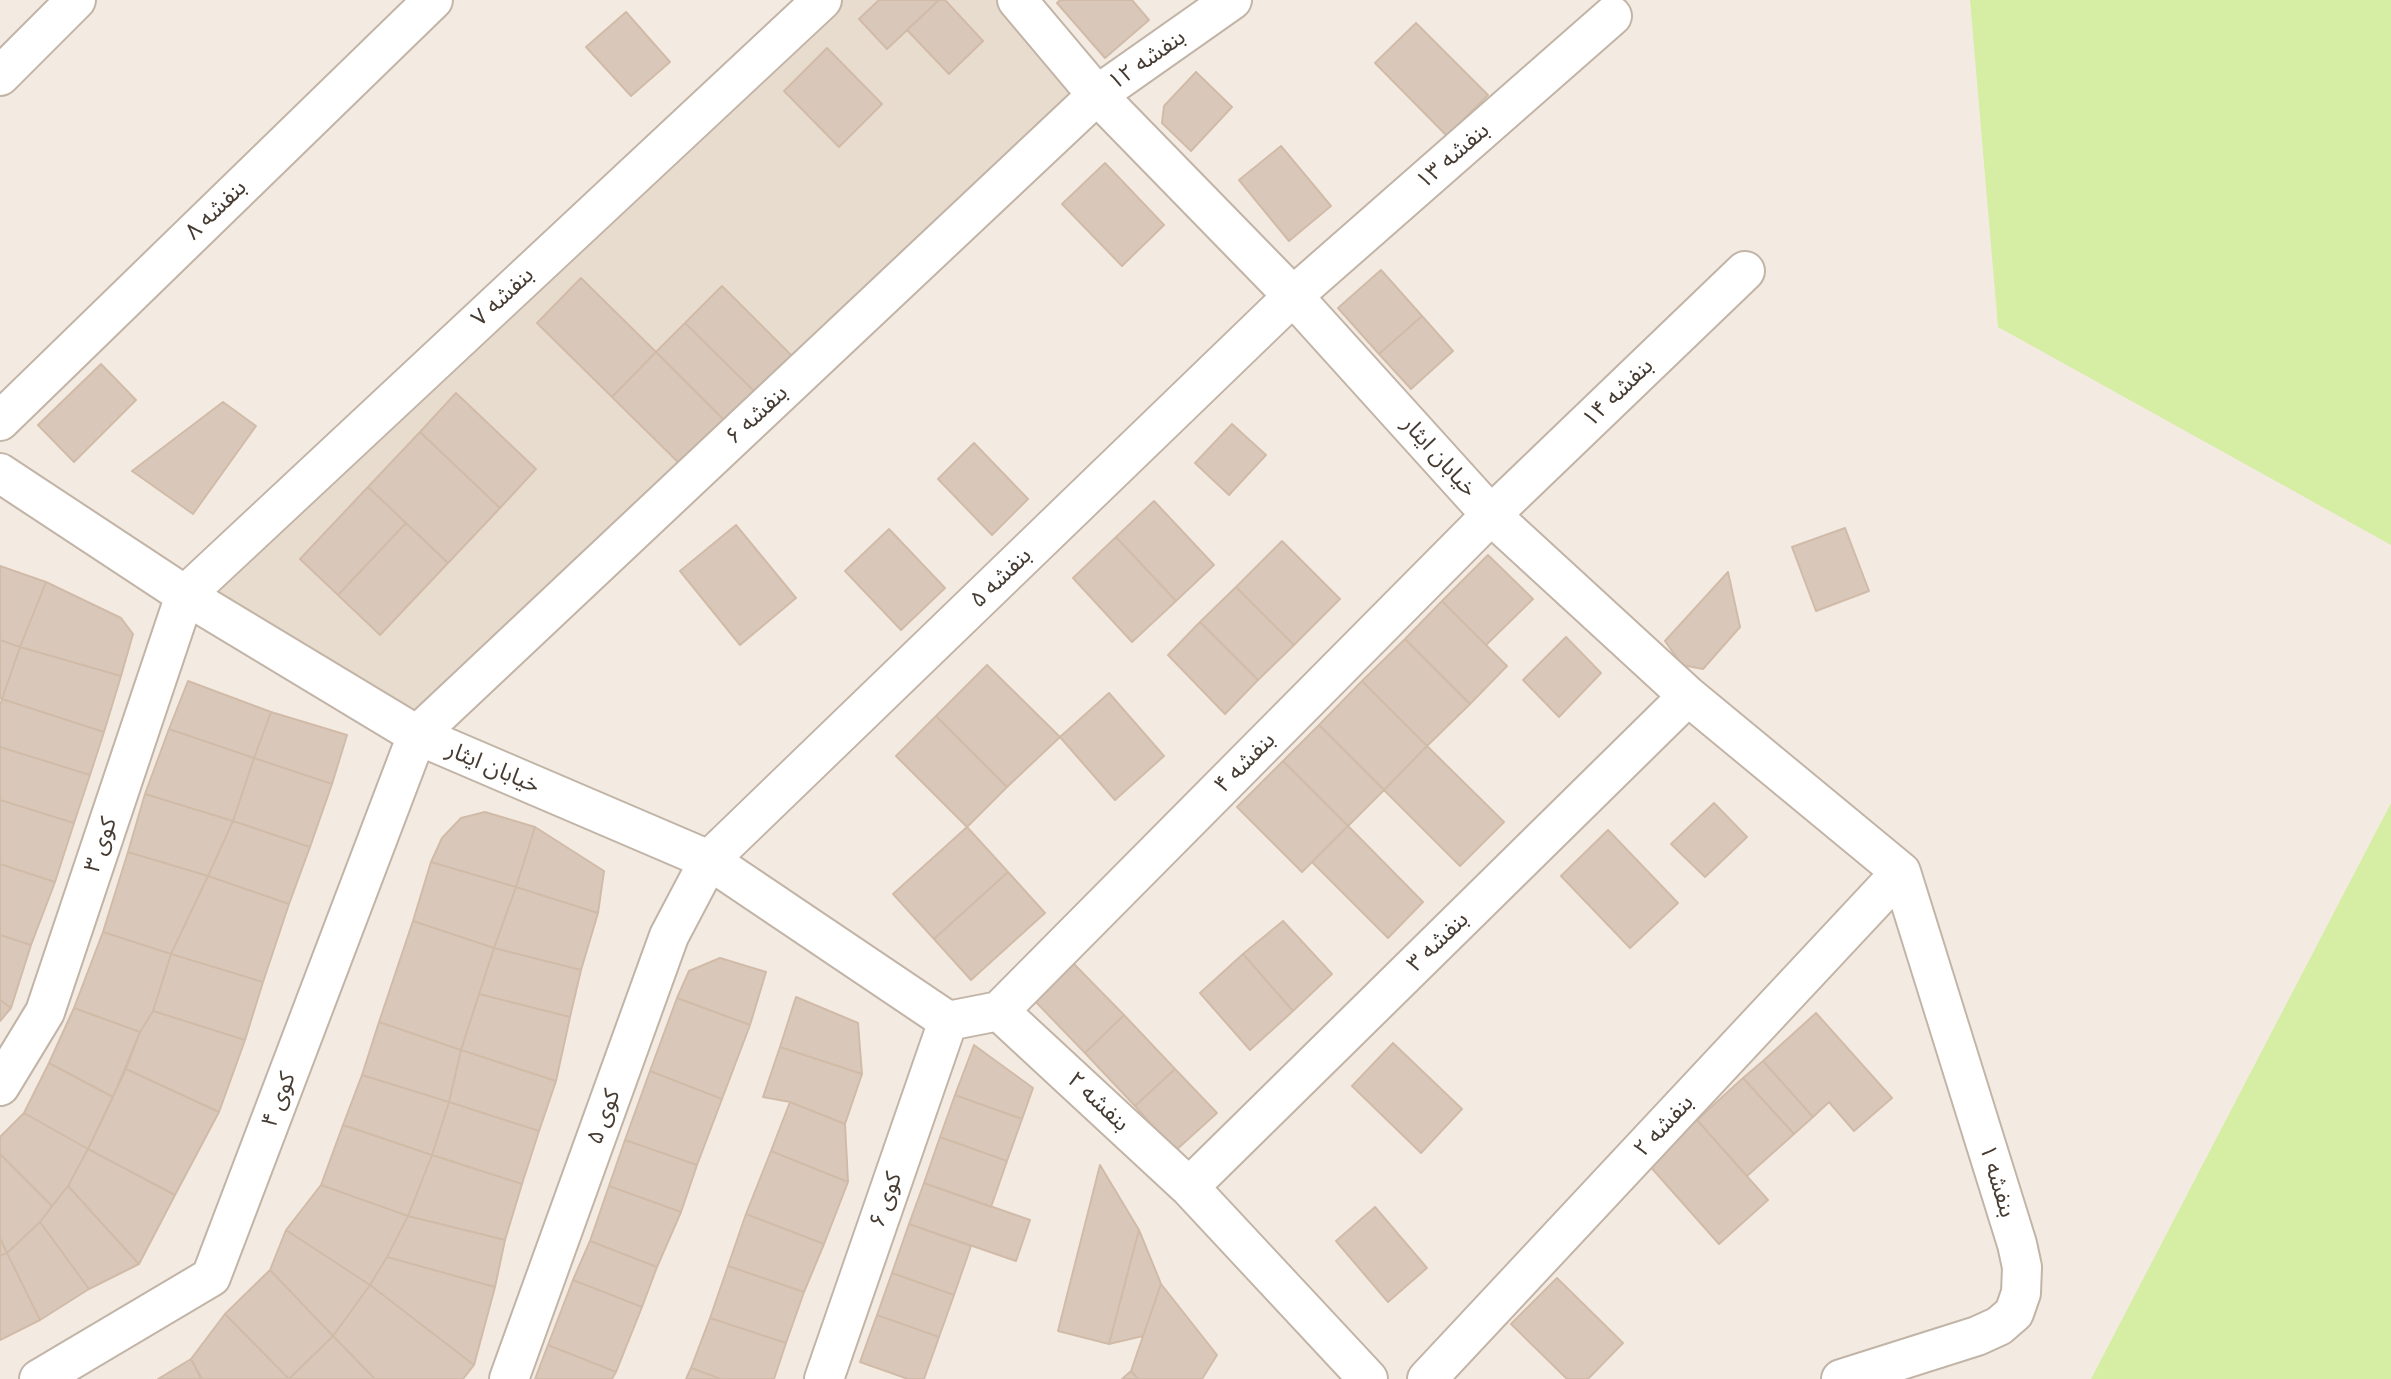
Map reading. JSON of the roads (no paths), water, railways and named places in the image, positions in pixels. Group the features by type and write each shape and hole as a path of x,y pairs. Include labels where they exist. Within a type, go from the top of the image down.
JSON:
{"street":[{"path":"0,76 76,0"},
{"name":"بنفشه ۸","path":"0,421 433,0"},
{"name":"بنفشه ۷","path":"185,595 822,0"},
{"name":"خیابان ایثار","path":"1017,0 1097,95 1293,296 1491,515 1688,696 1901,872"},
{"name":"بنفشه ۱۲","path":"1097,95 1232,0"},
{"name":"بنفشه ۱۳","path":"1293,296 1612,16"},
{"name":"بنفشه ۶","path":"417,735 1097,95"},
{"name":"بنفشه ۱۴","path":"1491,515 1745,271"},
{"name":"بنفشه ۵","path":"709,860 1293,296"},
{"name":"خیابان ایثار","path":"0,473 185,595 417,735 709,860 948,1021"},
{"name":"بنفشه ۴","path":"999,1011 1491,515"},
{"name":"کوی ۳","path":"0,1086 45,1012 185,595"},
{"name":"بنفشه ۳","path":"1189,1187 1688,696"},
{"name":"کوی ۴","path":"39,1379 211,1278 417,735"},
{"name":"کوی ۵","path":"509,1379 669,936 709,860"},
{"name":"بنفشه ۲","path":"1427,1379 1901,872"},
{"name":"بنفشه ۱","path":"1841,1379 1976,1336 1999,1326 2014,1313 2021,1293 2022,1267 2017,1244 1901,872"},
{"path":"948,1021 999,1011"},
{"name":"بنفشه ۲","path":"999,1011 1189,1187 1368,1379"},
{"name":"کوی ۶","path":"824,1379 948,1021"}]}
